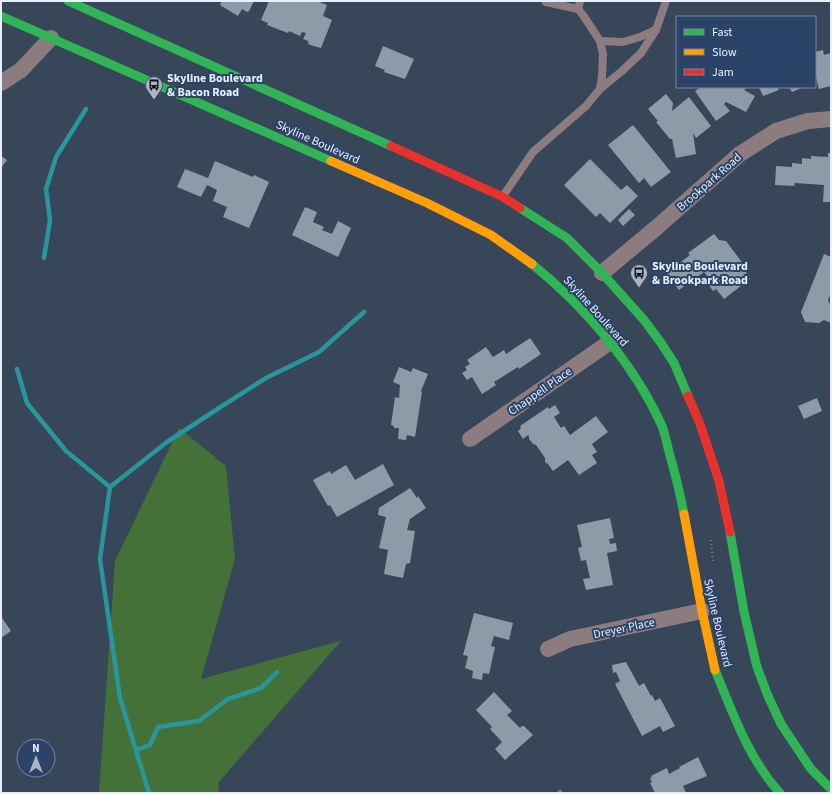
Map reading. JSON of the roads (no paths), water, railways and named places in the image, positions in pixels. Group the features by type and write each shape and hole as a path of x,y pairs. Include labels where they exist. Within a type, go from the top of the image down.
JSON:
{"main road":[{"path":"68,1 503,197 567,238 602,273 644,320 661,342 674,363 700,424 719,481 731,537 744,612 757,667 768,696 785,731 811,769 831,790"},
{"name":"Skyline Boulevard","path":"1,16 427,203 491,235 532,264 568,295 610,342 633,373 662,427 679,488 702,611 716,669 742,736 767,779 780,793"}],"street":[{"path":"1,83 22,70 51,38"},
{"name":"Brookpark Road","path":"602,273 740,154 776,131 808,121 831,119"},
{"name":"Chappell Place","path":"470,439 610,342"},
{"name":"Dreyer Place","path":"548,649 570,639 702,611"}],"lane":[{"path":"503,197 533,152 586,106 600,88 622,71 641,53 656,30 666,1"},
{"path":"546,2 579,5 583,15 600,41 603,54 600,88"},
{"path":"600,41 623,42 640,38 656,30"}],"waterway":[{"path":"44,258 50,220 46,189 56,157 86,109"},
{"path":"110,487 167,442 219,408 266,378 319,352 364,312"},
{"path":"17,369 27,403 66,451 110,487 100,559 120,698 149,793"},
{"path":"136,750 150,745 158,727 199,721 228,699 261,688 277,672"}],"place":[{"name":"Skyline Boulevard & Bacon Road","path":"154,100"},
{"name":"Skyline Boulevard & Brookpark Road","path":"639,288"}]}
